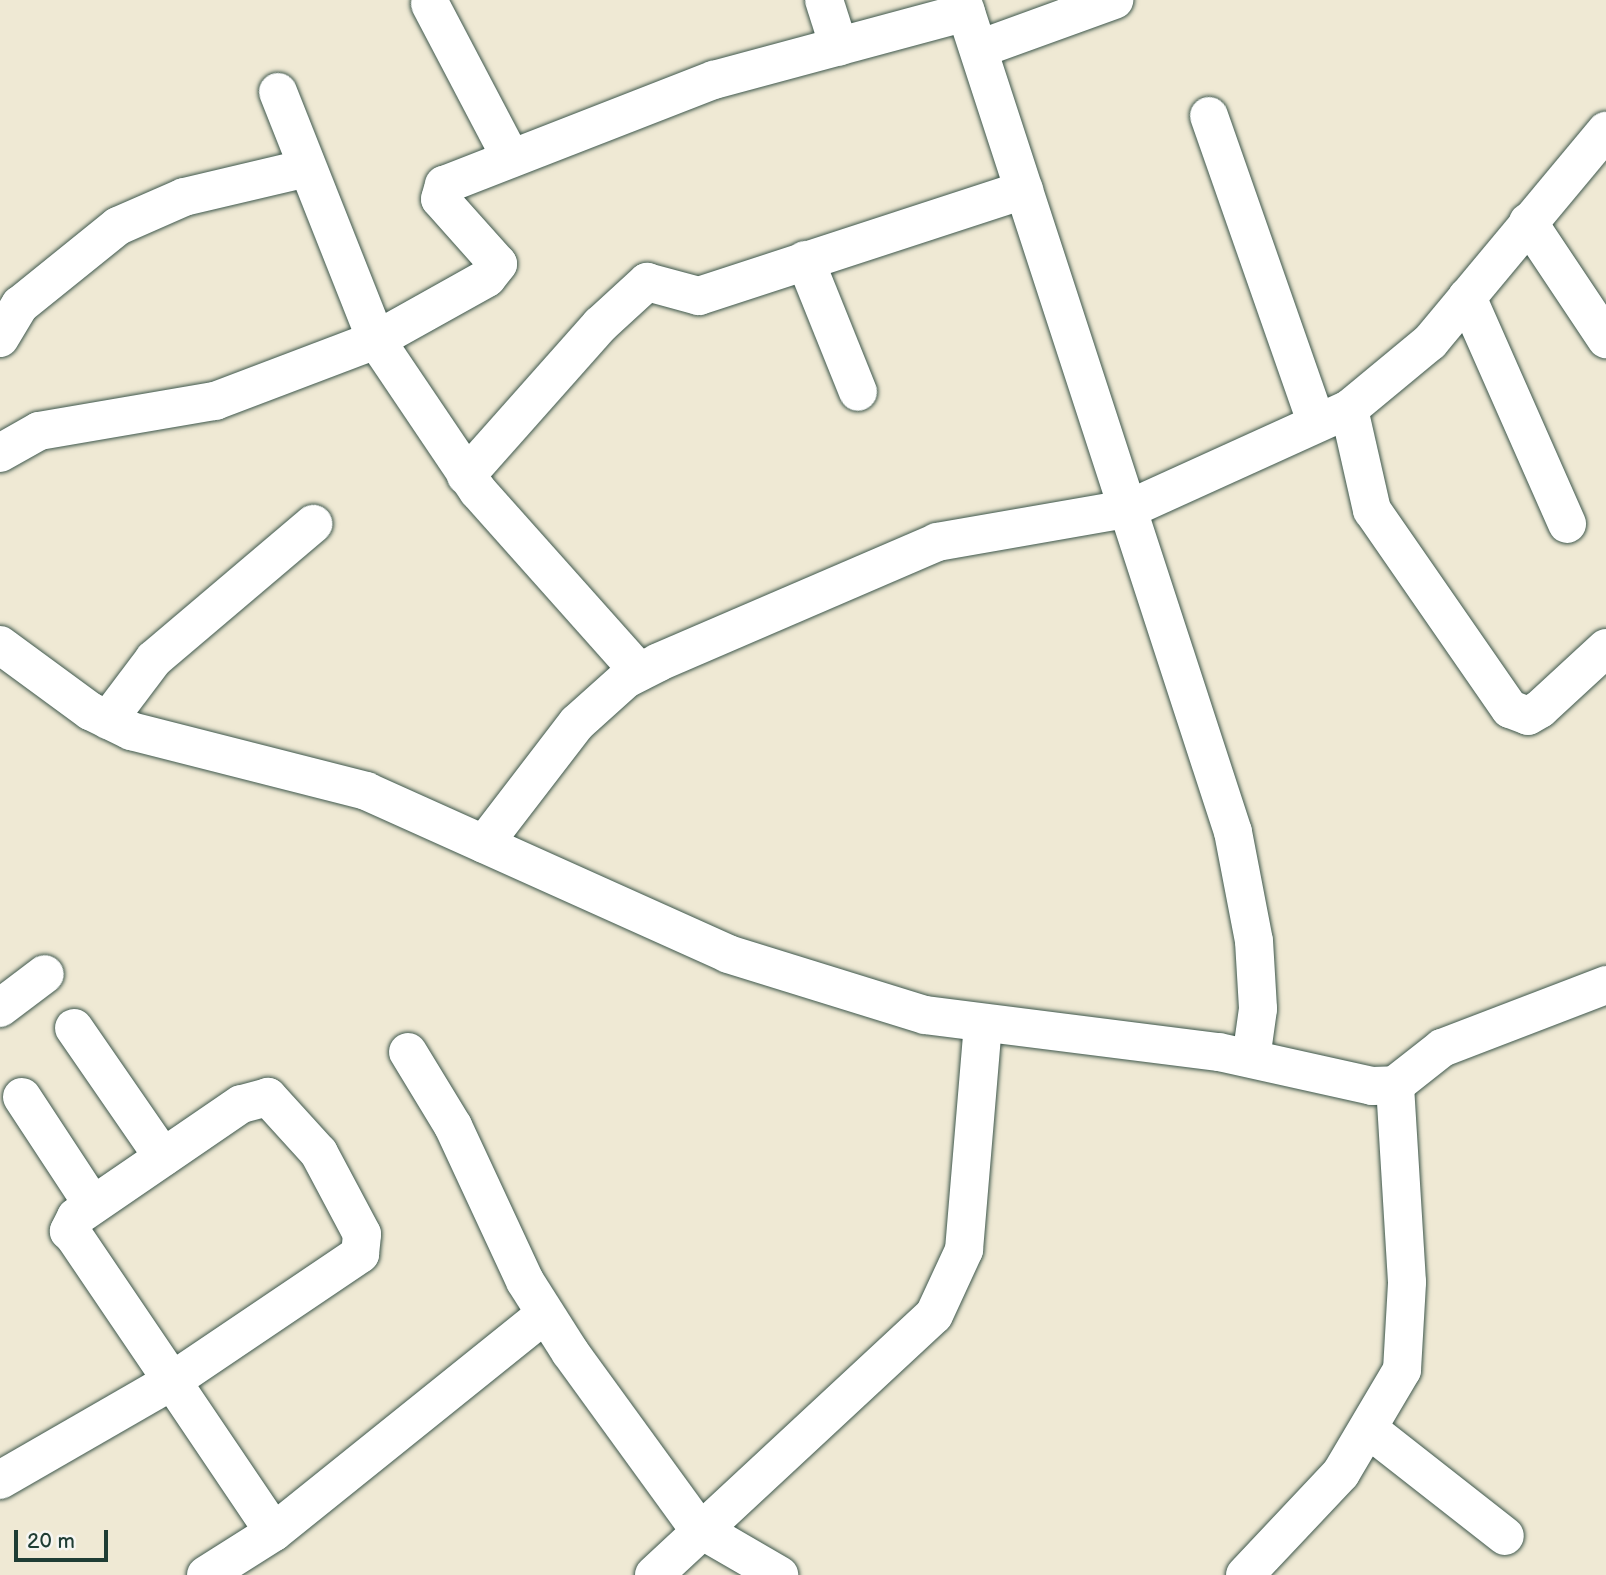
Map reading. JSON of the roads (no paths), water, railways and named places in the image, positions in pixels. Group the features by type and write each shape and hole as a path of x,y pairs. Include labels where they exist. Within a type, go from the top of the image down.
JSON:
{"street":[{"path":"824,0 839,47"},
{"path":"979,49 1114,0"},
{"path":"430,4 511,158"},
{"path":"0,453 39,431 215,401 376,340 495,272 494,257 438,189 678,92 839,47 964,6 1131,508 1248,888 1258,1009 1251,1059"},
{"path":"278,92 376,340 466,476 639,672"},
{"path":"1209,116 1372,510 1510,709 1528,716 1540,709 1606,648"},
{"path":"484,844 577,723 639,672 937,542 1131,508 1333,415 1399,373 1467,297 1606,131"},
{"path":"0,338 20,305 118,226 184,197 307,168"},
{"path":"466,476 600,326 647,282 699,296 1024,190"},
{"path":"1528,222 1606,339"},
{"path":"805,260 858,393"},
{"path":"1467,297 1567,524"},
{"path":"108,720 154,659 313,524"},
{"path":"0,645 108,720 192,750 366,791 727,954 925,1015 1251,1059 1321,1079 1395,1084 1442,1048 1606,985"},
{"path":"0,1008 45,974"},
{"path":"654,1575 698,1528 934,1315 964,1250 984,1025"},
{"path":"74,1028 163,1157"},
{"path":"408,1052 453,1126 545,1314 698,1528 779,1575"},
{"path":"1245,1575 1341,1473 1371,1431 1402,1370 1408,1322 1395,1084"},
{"path":"22,1097 93,1205"},
{"path":"0,1480 172,1381 352,1260 363,1246 319,1153 268,1097 251,1097 93,1205 69,1224 69,1231 172,1381 274,1532"},
{"path":"206,1575 274,1532 545,1314"},
{"path":"1371,1431 1505,1536"}]}
